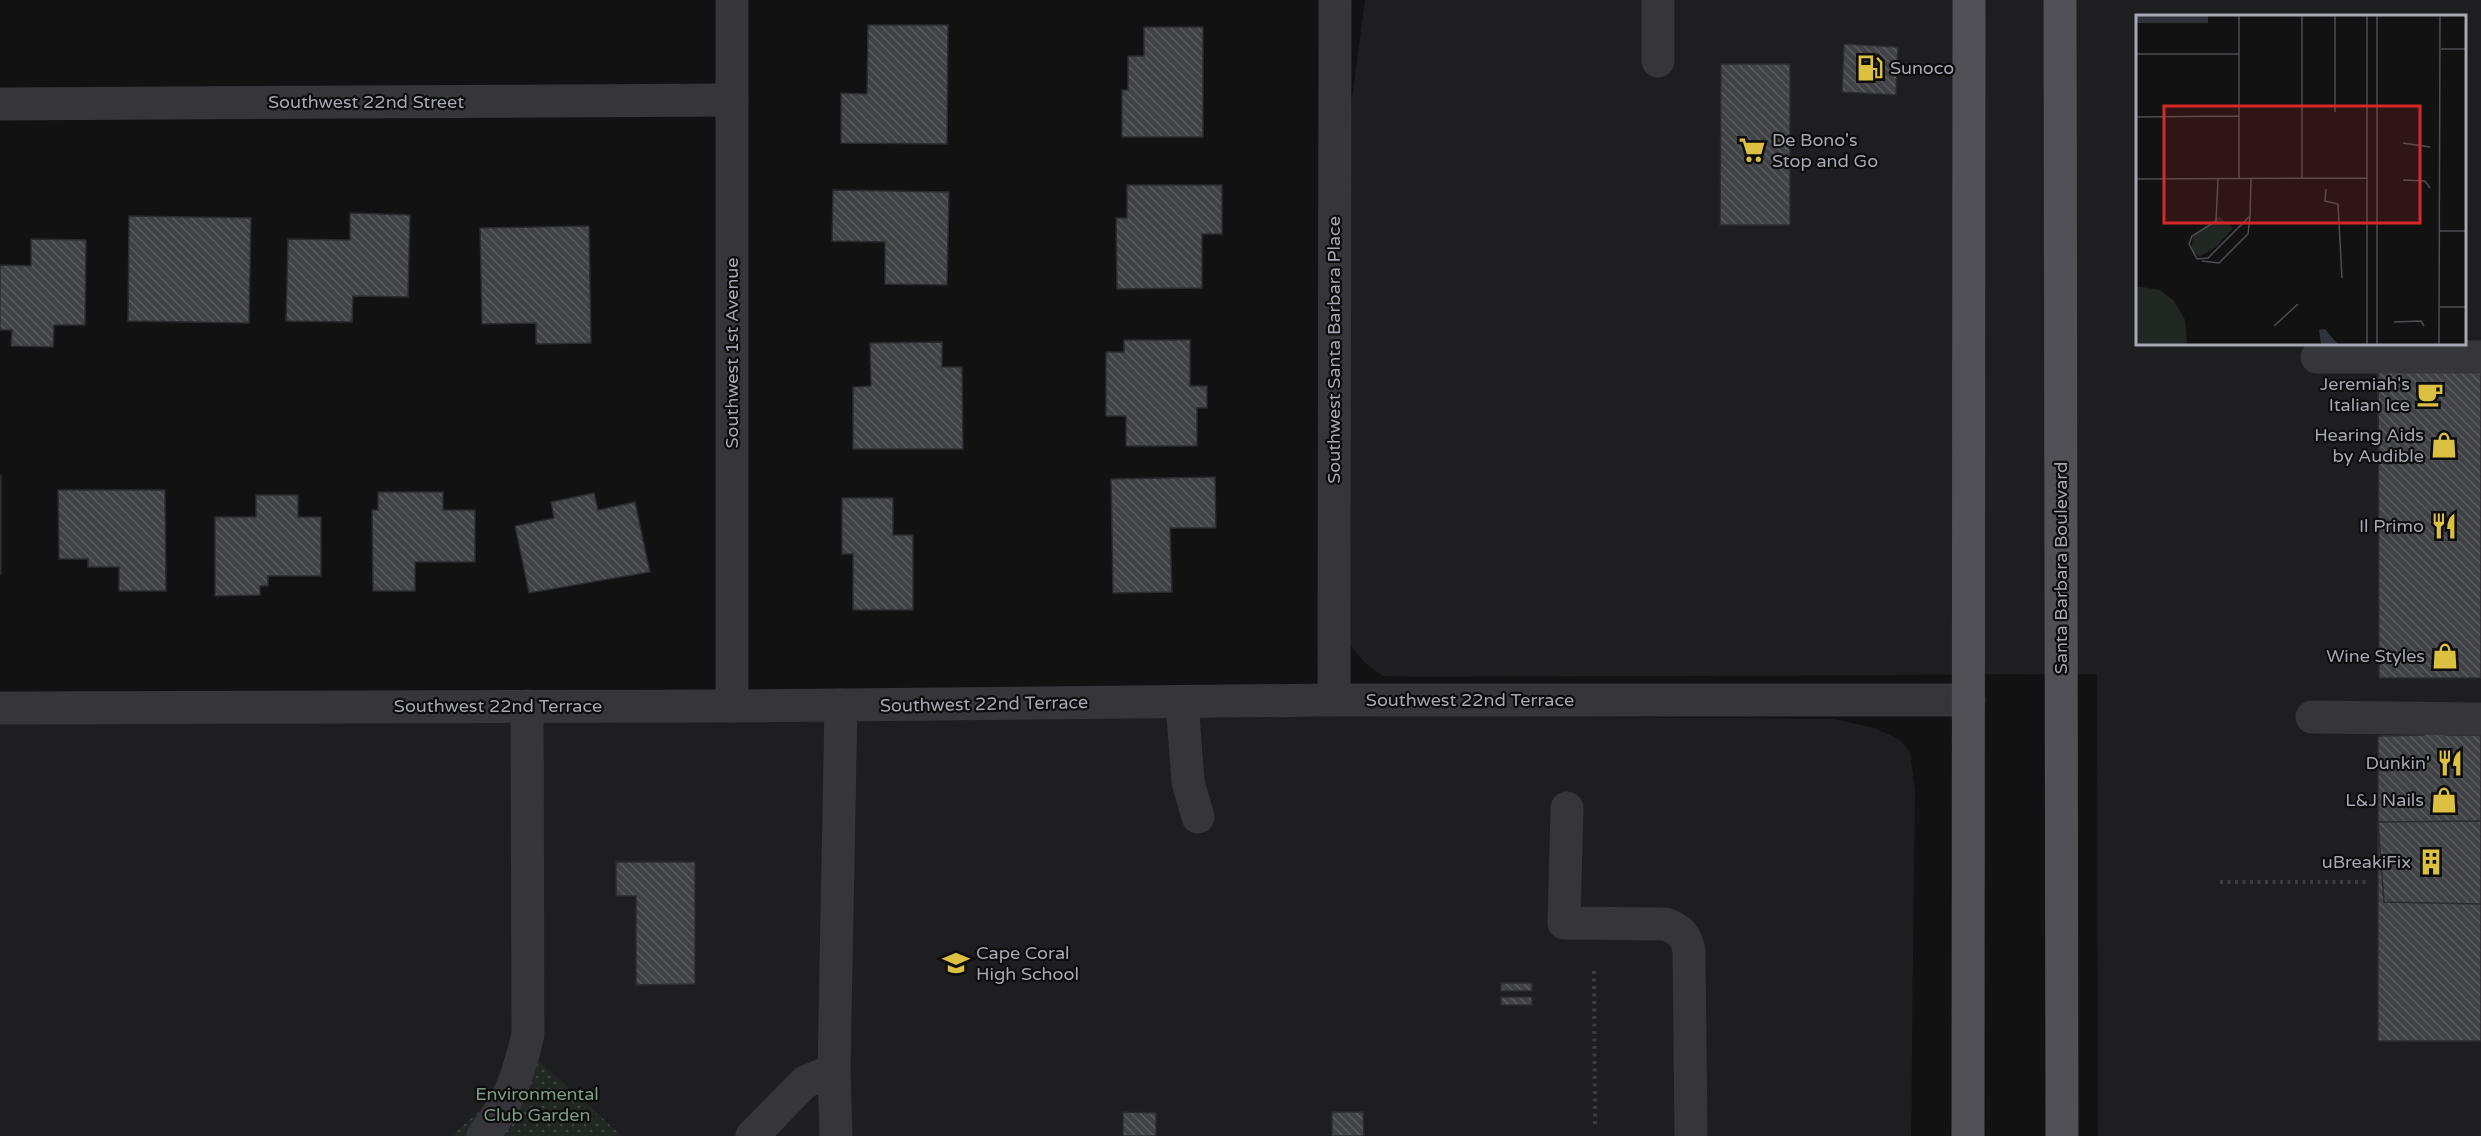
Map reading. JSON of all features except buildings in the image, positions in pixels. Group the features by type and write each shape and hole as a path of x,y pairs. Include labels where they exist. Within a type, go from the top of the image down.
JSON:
{"main road":[{"path":"1968,1136 1969,0"},
{"name":"Santa Barbara Boulevard","path":"2060,0 2062,1136"}],"street":[{"name":"Southwest 1st Avenue","path":"732,0 732,706"},
{"name":"Southwest Santa Barbara Place","path":"1334,700 1335,0"},
{"path":"1658,0 1658,61"},
{"name":"Southwest 22nd Street","path":"0,104 732,100"},
{"path":"2317,357 2481,357"},
{"name":"Southwest 22nd Terrace","path":"0,708 732,706 1334,700 1969,700"},
{"path":"1182,702 1188,782 1198,817"},
{"path":"836,1136 834,1070 841,705"},
{"path":"483,1136 502,1111 519,1073 528,1034 527,706"},
{"path":"2312,717 2481,719"},
{"path":"1567,807 1564,923 1665,924 1678,928 1686,938 1689,951 1691,1136"},
{"path":"752,1136 805,1082 834,1070"}],"path":[{"path":"2220,882 2370,882"},
{"path":"1594,971 1595,1125"}],"shaded area":[{"path":"1365,0 2481,0 2481,1136 2098,1136 2097,674 1383,676 1365,663 1351,646 1351,106"},
{"name":"Cape Coral High School","path":"1471,716 1834,719 1875,728 1900,740 1910,752 1915,790 1911,1136 0,1136 0,724"}],"green space":[{"name":"Environmental Club Garden","path":"538,1060 622,1136 451,1136"}],"place":[{"name":"Sunoco","path":"1870,68"},
{"name":"De Bono's Stop and Go","path":"1752,150"},
{"name":"Jeremiah's Italian Ice","path":"2430,394"},
{"name":"Hearing Aids by Audible","path":"2444,445"},
{"name":"Il Primo","path":"2444,526"},
{"name":"Wine Styles","path":"2445,656"},
{"name":"Dunkin'","path":"2450,763"},
{"name":"L&J Nails","path":"2444,800"},
{"name":"uBreakiFix","path":"2431,862"},
{"name":"Cape Coral High School","path":"956,963"}]}
